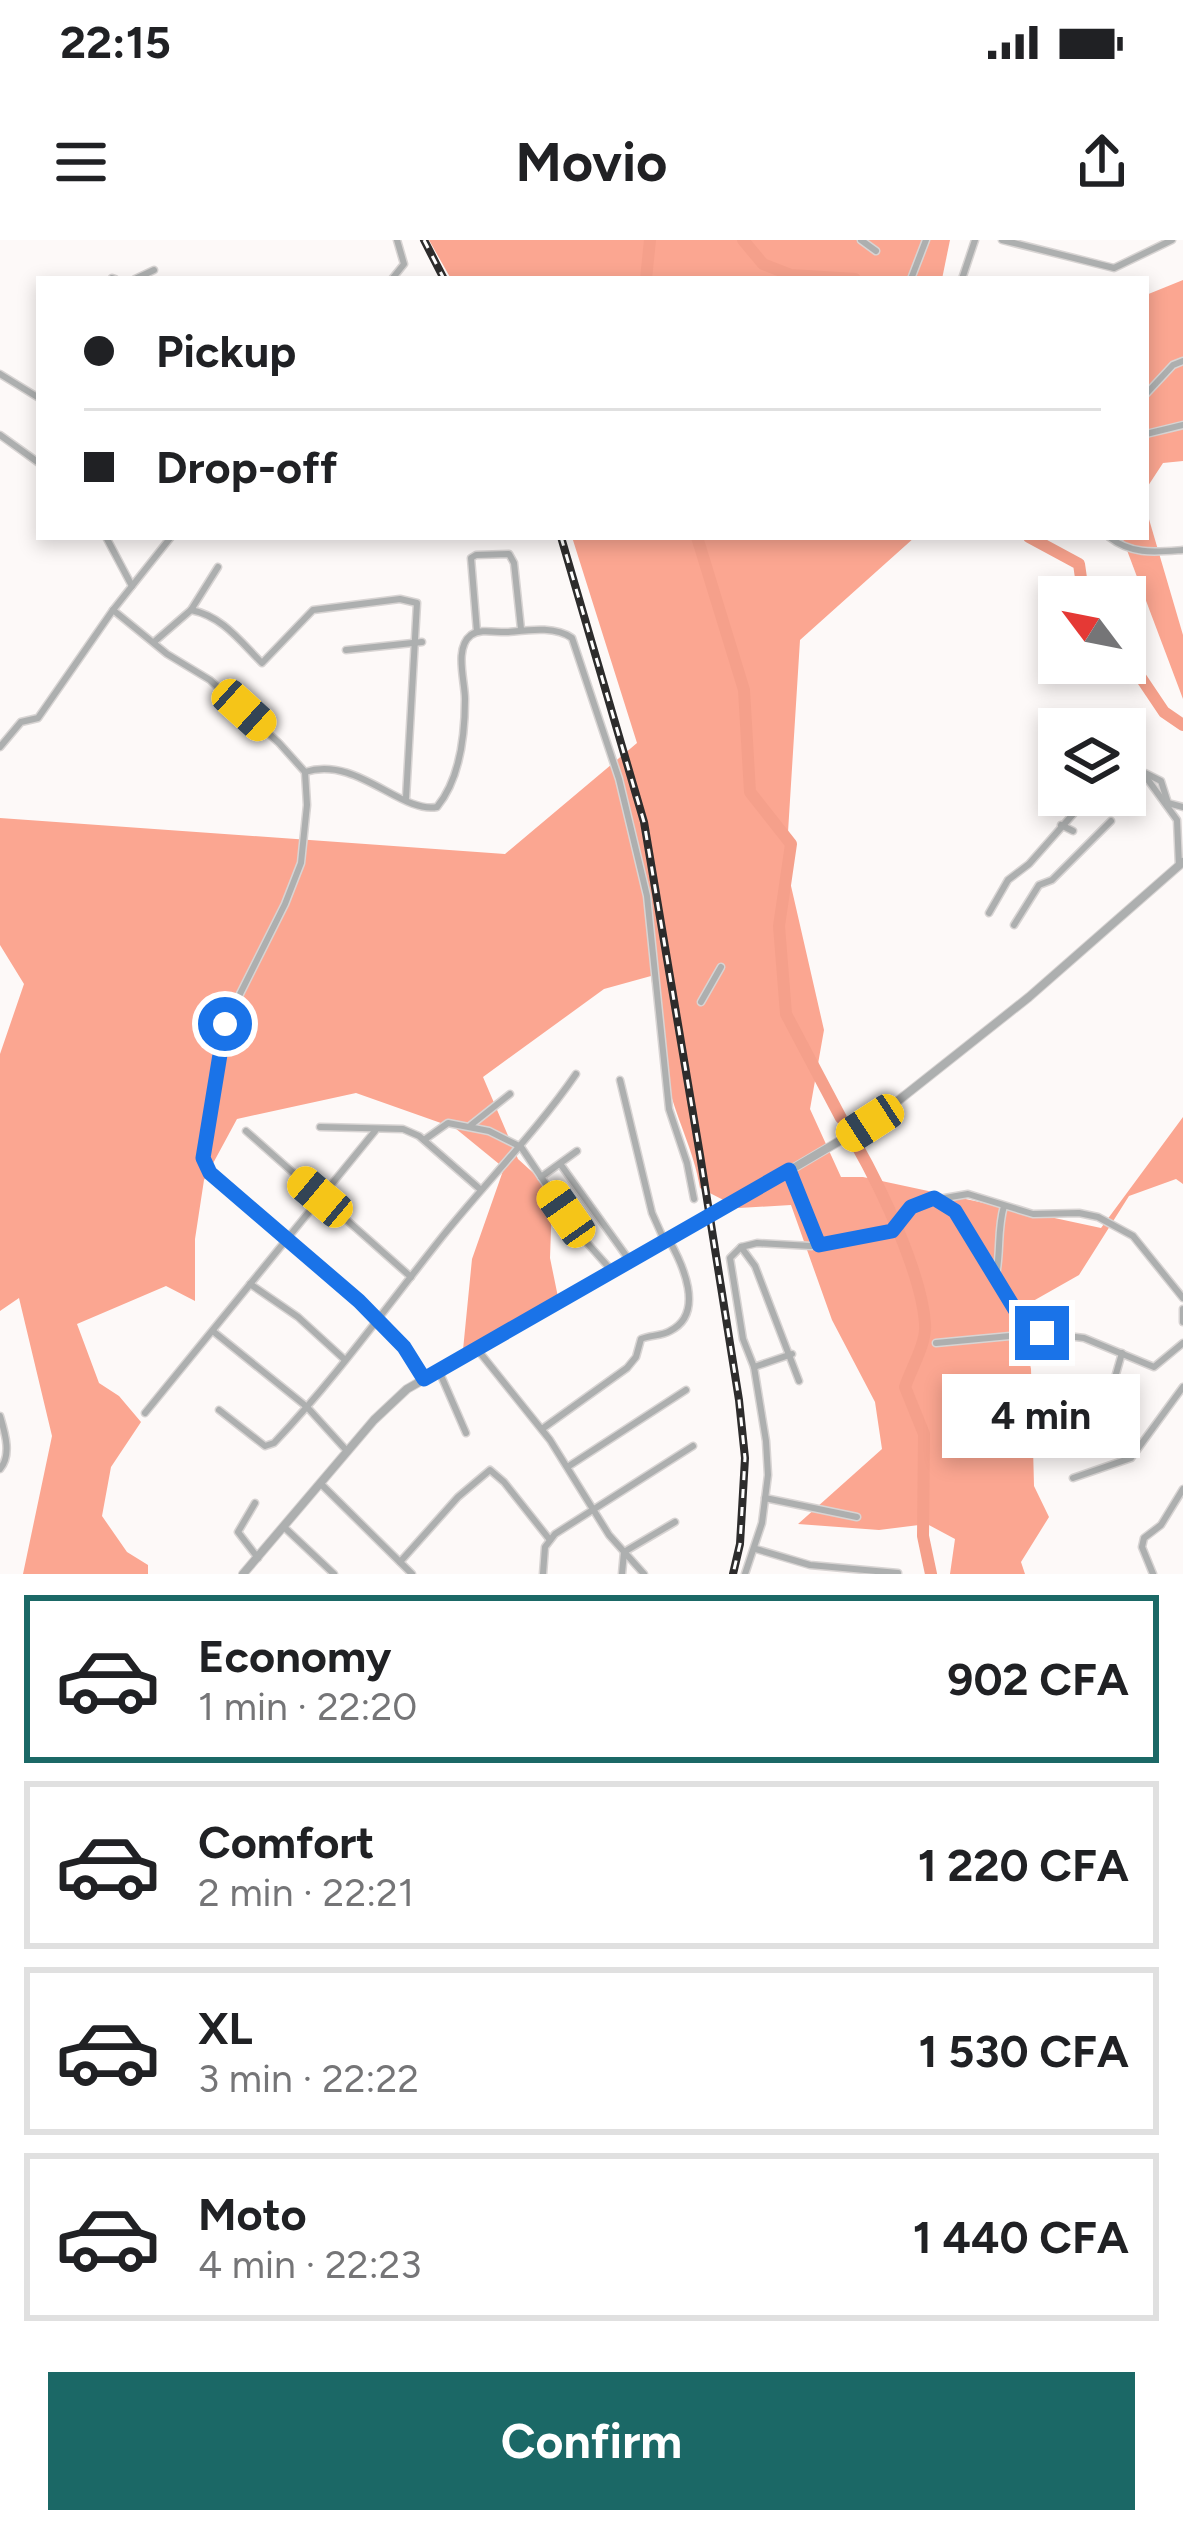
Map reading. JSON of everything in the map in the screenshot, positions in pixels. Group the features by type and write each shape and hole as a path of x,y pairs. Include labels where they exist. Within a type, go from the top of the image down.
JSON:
{"street":[{"path":"394,276 404,264 397,240"},
{"path":"861,240 876,251"},
{"path":"912,276 926,240"},
{"path":"963,276 975,240"},
{"path":"1002,240 1114,268 1172,240"},
{"path":"141,276 154,270"},
{"path":"1149,391 1183,361"},
{"path":"0,374 36,396"},
{"path":"1149,433 1183,425"},
{"path":"0,435 36,461"},
{"path":"108,540 132,586"},
{"path":"0,747 21,722 38,718 169,540"},
{"path":"1112,540 1122,548 1144,553 1183,550"},
{"path":"477,632 472,559 476,554 502,552 514,563 521,629"},
{"path":"154,642 191,610 218,567"},
{"path":"191,610 211,615 262,663 313,610 400,598 416,603 418,643 406,798"},
{"path":"113,610 235,700 305,772 308,805 301,863 280,916 225,1024 203,1158 210,1173 377,1318 404,1347 424,1379"},
{"path":"305,772 322,768 360,776 431,809 447,794 459,756 464,644 477,632 521,629 565,633 572,638 619,779 647,896 668,1109 694,1199"},
{"path":"346,650 418,643"},
{"path":"1146,774 1161,781 1168,802 1183,807"},
{"path":"250,1572 392,1401 870,1123 1029,998 1181,864 1181,823 1146,777"},
{"path":"989,913 1008,880 1029,864 1068,816"},
{"path":"1014,925 1039,885 1052,880 1111,820"},
{"path":"1060,825 1073,831"},
{"path":"701,1002 722,967"},
{"path":"219,1410 265,1446 274,1443 521,1147 576,1074"},
{"path":"542,1429 627,1369 641,1339 671,1331 679,1323 688,1288 683,1265 652,1213 620,1080"},
{"path":"468,1127 510,1094"},
{"path":"424,1140 448,1123 490,1130 521,1147 580,1235 613,1272"},
{"path":"145,1413 383,1126 403,1129 424,1140 481,1190"},
{"path":"320,1127 376,1131"},
{"path":"246,1131 411,1277"},
{"path":"541,1177 577,1151"},
{"path":"561,1165 630,1261"},
{"path":"789,1170 819,1245"},
{"path":"745,1574 756,1549 765,1498 766,1441 754,1366 742,1339 730,1258 741,1247 763,1242 819,1245 895,1228 911,1207 934,1198 968,1195 1033,1214 1079,1213 1115,1226 1133,1236 1183,1298"},
{"path":"934,1198 955,1211 1030,1334"},
{"path":"995,1279 1000,1255 997,1230 1005,1204"},
{"path":"741,1247 755,1267 799,1381"},
{"path":"250,1284 298,1317 344,1359"},
{"path":"1183,1309 1183,1322"},
{"path":"214,1332 307,1407 346,1451"},
{"path":"936,1343 1030,1334 1084,1338 1154,1367 1183,1343"},
{"path":"477,1349 542,1429 624,1552 644,1574"},
{"path":"1017,1419 1096,1427 1102,1423 1122,1353"},
{"path":"754,1366 792,1354"},
{"path":"439,1371 466,1433"},
{"path":"1073,1478 1131,1459 1183,1387"},
{"path":"568,1466 686,1390"},
{"path":"0,1415 7,1444 0,1469"},
{"path":"543,1574 550,1540 693,1446"},
{"path":"400,1562 458,1497 490,1471 550,1540"},
{"path":"321,1484 412,1574"},
{"path":"1153,1574 1142,1547 1144,1538 1161,1525 1183,1489"},
{"path":"765,1498 857,1517"},
{"path":"255,1502 238,1532 257,1558"},
{"path":"624,1552 675,1522"},
{"path":"284,1528 334,1574"},
{"path":"756,1549 796,1562 898,1573"},
{"path":"622,1574 624,1552"}],"shaded area":[{"path":"429,240 950,240 943,276 449,276"},
{"path":"1183,280 1183,461 1163,463 1149,484 1149,294"},
{"path":"1149,519 1183,635 1183,699 1146,601 1146,576 1137,576 1123,540 1149,540"},
{"path":"573,540 912,540 800,640 786,864 824,1030 810,1109 841,1177 863,1177 1101,1228 1183,1117 1183,1184 1176,1179 1129,1196 1079,1275 1019,1309 1031,1369 1034,1486 1049,1517 1021,1562 1025,1574 950,1574 955,1539 927,1524 879,1530 798,1524 882,1449 875,1402 832,1320 791,1205 739,1208 700,1188 667,1079 651,976 604,989 483,1077 518,1159 540,1179 552,1201 550,1258 558,1297 463,1350 472,1259 504,1168 455,1128 356,1093 237,1119 204,1180 195,1239 195,1301 166,1286 77,1324 99,1383 119,1396 141,1422 111,1467 102,1516 127,1552 148,1565 148,1574 23,1574 52,1436 19,1298 0,1311 0,1054 24,984 0,945 0,818 505,854 637,743"}],"waterway":[{"path":"646,276 650,240"},
{"path":"743,240 763,264 807,276"},
{"path":"698,540 744,690 750,792 791,844 779,926 786,1014 841,1118"},
{"path":"1035,540 1079,564 1081,576"},
{"path":"1145,684 1164,712 1183,725"},
{"path":"856,1144 899,1232 922,1304 924,1339 905,1387 924,1434 923,1536 931,1574"}],"railway":[{"path":"424,240 442,276"},
{"path":"562,540 644,822 700,1155 745,1458 740,1544 733,1574"}],"route":[{"path":"225,1024 203,1158 210,1173 359,1301 404,1347 424,1379 789,1170 819,1245 892,1231 916,1203 934,1198 955,1211 1030,1334 1042,1333"}]}
